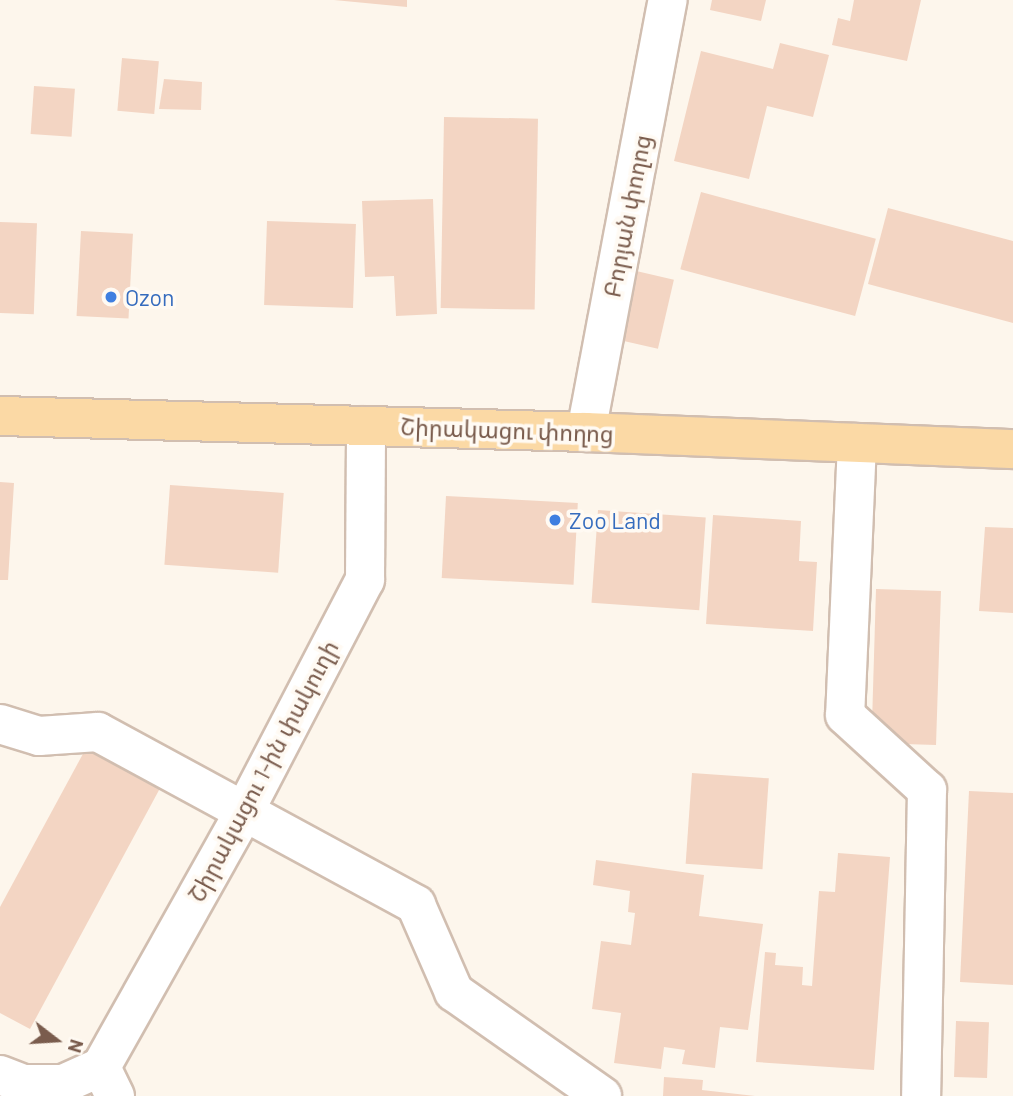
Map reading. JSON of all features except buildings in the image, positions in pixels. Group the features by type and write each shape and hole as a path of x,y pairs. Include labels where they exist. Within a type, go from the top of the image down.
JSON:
{"main road":[{"name":"Շիրակացու փողոց","path":"0,416 586,432 1013,449"}],"street":[{"name":"Բորյան փողոց","path":"586,432 668,0"},
{"name":"Շիրակացու 1-ին փակուղի","path":"108,1082 365,580 366,426"},
{"path":"857,443 845,715 927,790 921,1096"},
{"path":"0,724 39,736 98,732 416,905 454,992 601,1096"},
{"path":"0,1075 23,1084 108,1082"}],"place":[{"name":"Ozon","path":"111,297"},
{"name":"Zoo Land","path":"555,520"}]}
